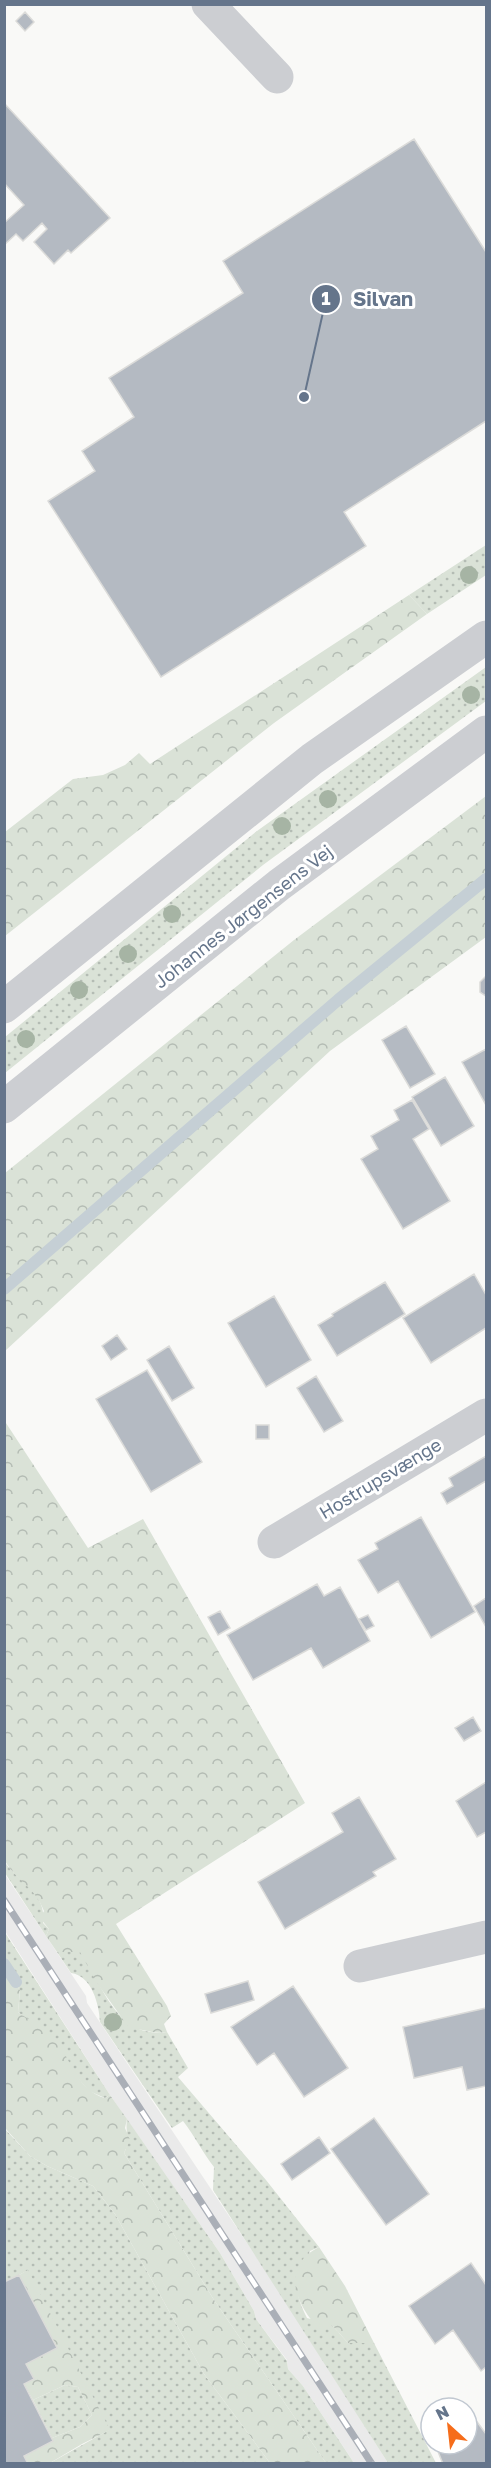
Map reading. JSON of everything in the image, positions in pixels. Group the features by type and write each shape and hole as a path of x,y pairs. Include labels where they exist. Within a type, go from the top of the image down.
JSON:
{"street":[{"path":"208,4 277,77"},
{"path":"4,1007 312,759 486,638"},
{"name":"Johannes Jørgensens Vej","path":"4,1107 279,885 486,732"},
{"name":"Hostrupsvænge","path":"274,1542 486,1415"},
{"path":"360,1966 486,1937"}],"shaded area":[{"path":"4,1873 86,1996 87,2003 275,2285 388,2463 354,2463 303,2386 288,2369 287,2360 256,2319 254,2311 220,2253 110,2095 5,1931"}],"green space":[{"path":"486,545 486,575 427,614 409,595"},
{"path":"409,595 427,614 274,723 5,936 5,832 73,779 103,775 125,765 139,753 150,764"},
{"path":"486,667 486,701 263,865 5,1073 5,1037 257,831"},
{"path":"486,796 486,937 330,1051 5,1351 5,1173 294,940"},
{"path":"4,1420 88,1548 143,1519 305,1803 116,1924 167,2006 171,2016 164,2024 167,2032 129,2028 97,1983 80,1952 57,1952 46,1936 49,1929 40,1918 44,1911 36,1896 5,1861"},
{"path":"4,1861 41,1903 43,1923 49,1929 46,1936 5,1873"},
{"path":"4,1931 110,2095 105,2098 89,2091 27,2019 18,2012 20,1990 5,1967"},
{"path":"80,1951 113,2007 135,2027 150,2032 167,2032 188,2068 178,2077 266,2180 319,2247 310,2251 298,2284 299,2299 307,2318 332,2325 348,2343 374,2343 419,2430 419,2456 432,2456 436,2463 388,2463 213,2190 214,2167 183,2121 172,2128 100,2022 96,1999 89,1985 78,1975 71,1973 57,1952"},
{"path":"4,1967 20,1990 18,2012 52,2036 88,2089 105,2098 110,2095 127,2119 125,2128 130,2140 124,2153 214,2300 326,2463 270,2463 204,2374 115,2214 93,2186 30,2156 5,2128"},
{"path":"127,2119 220,2253 254,2311 256,2319 287,2361 288,2369 303,2386 354,2463 326,2463 214,2300 124,2153 127,2145"},
{"path":"4,2128 30,2156 93,2186 115,2214 204,2374 270,2463 50,2463 109,2430 27,2271 5,2282"},
{"path":"319,2247 345,2286 374,2343 348,2343 332,2325 321,2331 305,2310 299,2299 295,2276 299,2265 307,2255"},
{"path":"28,2270 110,2430 50,2463 28,2463 24,2456 53,2441 52,2438 80,2427 92,2415 78,2387 65,2385 33,2400 24,2384 33,2379 26,2364 57,2348 19,2275"},
{"path":"65,2385 78,2387 92,2415 80,2427 52,2438 33,2400"}],"building":[{"path":"25,12 34,22 25,31 16,21"},
{"path":"4,103 110,218 71,253 68,250 54,264 34,242 47,229 42,223 23,241 16,234 4,245 4,223 24,205 4,183"},
{"path":"414,139 486,252 486,421 344,512 366,546 161,677 48,501 95,471 82,451 134,417 109,378 243,293 223,261"},
{"path":"486,976 486,996 480,992 480,982"},
{"path":"406,1026 435,1074 410,1088 382,1040"},
{"path":"486,1049 486,1105 462,1062"},
{"path":"445,1077 474,1126 441,1146 412,1097"},
{"path":"412,1100 429,1129 413,1139 450,1201 403,1229 361,1159 378,1149 371,1136 399,1120 394,1110"},
{"path":"474,1274 486,1295 486,1328 431,1363 403,1318"},
{"path":"385,1282 405,1314 337,1356 318,1325"},
{"path":"274,1296 311,1360 266,1387 228,1323"},
{"path":"117,1335 127,1349 111,1360 102,1346"},
{"path":"169,1346 194,1388 172,1401 147,1360"},
{"path":"147,1370 202,1462 151,1492 96,1399"},
{"path":"316,1376 343,1421 324,1432 297,1388"},
{"path":"256,1425 269,1425 269,1439 256,1439"},
{"path":"486,1456 486,1481 447,1504 441,1493 453,1486 449,1478"},
{"path":"421,1517 475,1612 431,1638 398,1581 378,1593 358,1560 378,1549 375,1543"},
{"path":"317,1584 324,1596 340,1587 370,1641 323,1668 311,1648 253,1680 227,1635"},
{"path":"486,1598 486,1627 474,1606"},
{"path":"220,1611 230,1628 218,1635 208,1617"},
{"path":"368,1615 374,1626 366,1630 359,1619"},
{"path":"473,1717 481,1731 464,1741 455,1728"},
{"path":"486,1782 486,1832 477,1837 456,1801"},
{"path":"359,1797 396,1859 373,1872 376,1876 285,1929 258,1882 343,1832 332,1813"},
{"path":"248,1981 254,2000 211,2013 205,1994"},
{"path":"293,1986 348,2068 304,2097 274,2053 257,2065 231,2027"},
{"path":"486,2008 486,2086 467,2090 462,2067 414,2078 403,2027"},
{"path":"374,2118 429,2194 386,2225 331,2149"},
{"path":"319,2137 330,2153 292,2180 281,2164"},
{"path":"471,2263 486,2285 486,2367 481,2371 453,2330 435,2344 409,2306"},
{"path":"19,2275 57,2348 26,2364 34,2379 24,2384 53,2441 24,2456 28,2464 4,2464 4,2282"},
{"path":"479,2424 486,2434 486,2464 443,2464 440,2456 479,2456"}],"waterway":[{"path":"4,1289 338,1000 486,879"},
{"path":"4,1964 16,1982"}],"railway":[{"path":"4,1900 372,2464"}],"place":[{"name":"Silvan","path":"304,397"}]}
